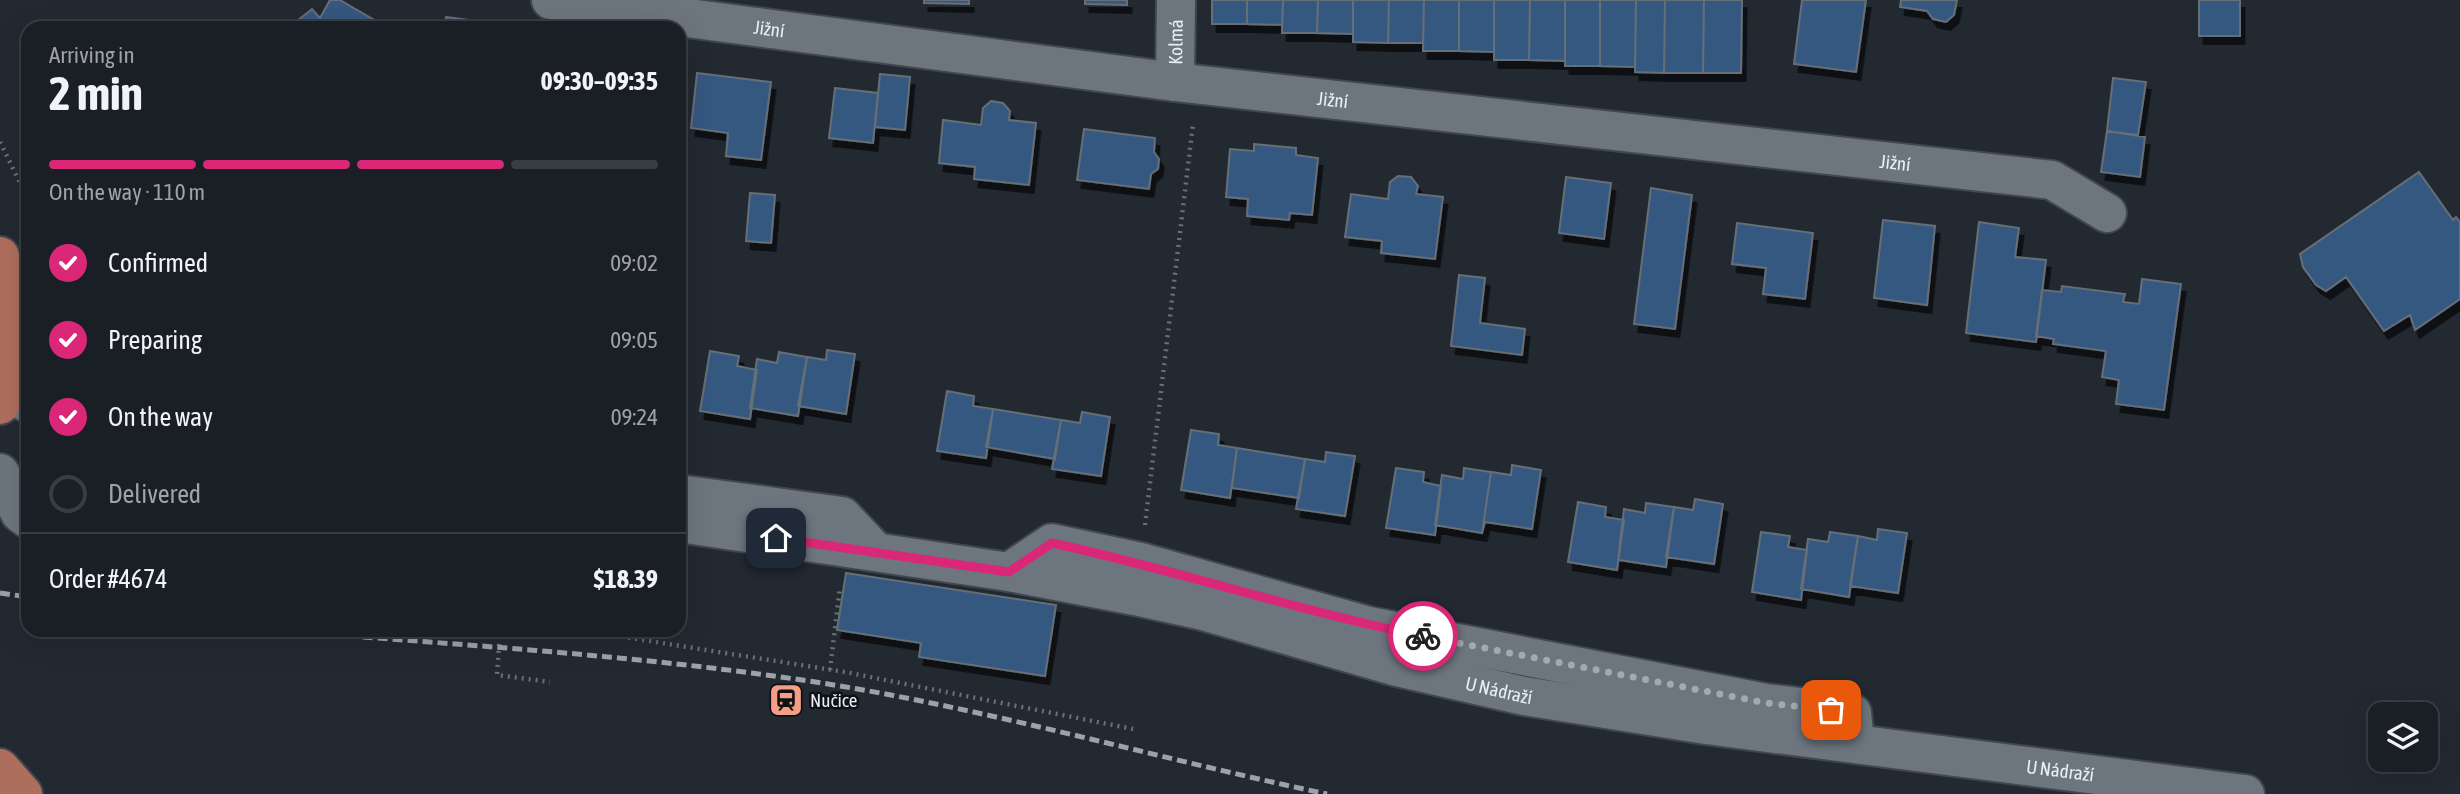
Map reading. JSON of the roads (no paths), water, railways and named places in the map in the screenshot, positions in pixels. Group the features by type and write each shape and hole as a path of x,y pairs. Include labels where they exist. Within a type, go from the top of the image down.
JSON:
{"main road":[{"path":"0,256 11,342 11,401"},
{"path":"0,768 23,794"}],"street":[{"name":"Jižní","path":"551,0 1186,83 2052,180 2107,213"},
{"name":"Kolmá","path":"1176,0 1186,83"},
{"path":"0,473 21,514"},
{"path":"686,495 842,516 876,552"},
{"name":"U Nádraží","path":"686,524 1009,572 1203,611 1397,667 1524,696 1706,725 2245,794"},
{"path":"1009,572 1052,543 1141,562 1369,626 1766,703 1852,713 1855,743"}],"railway":[{"path":"0,593 21,596"},
{"path":"364,637 690,665 828,684 1016,721 1327,794"}],"place":[{"name":"Nučice","path":"786,700"}]}
